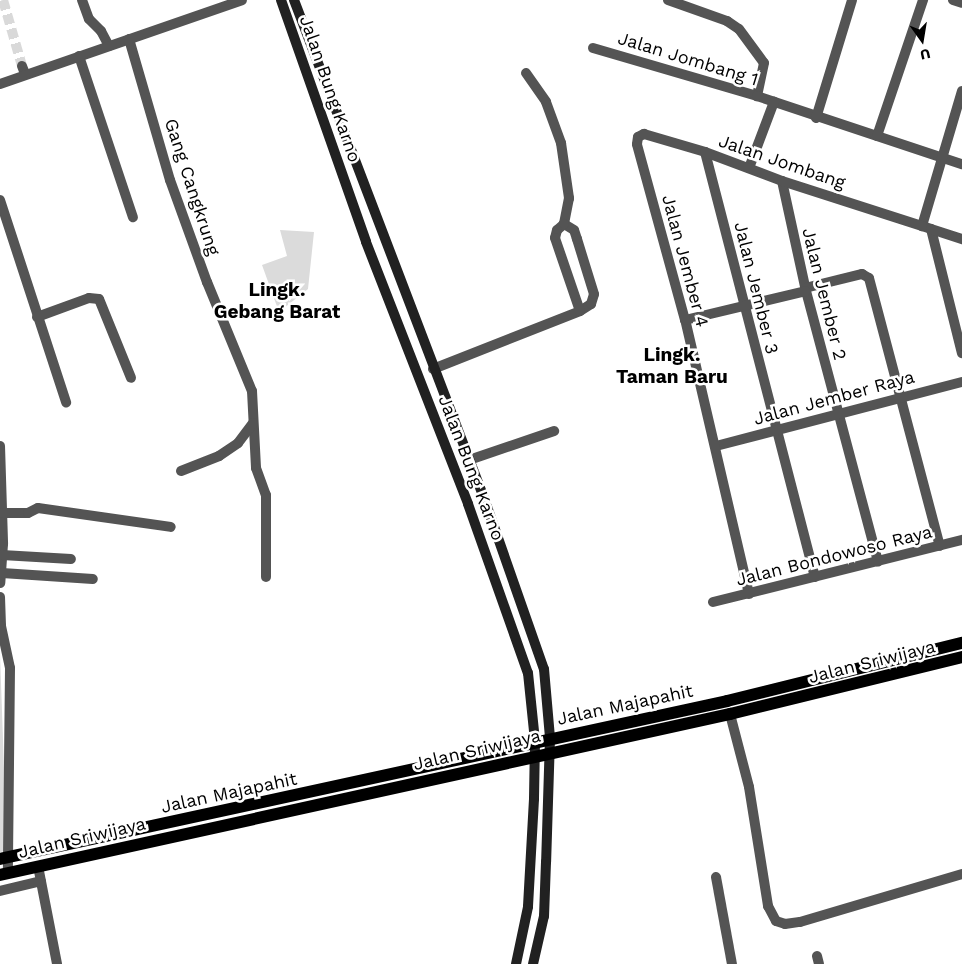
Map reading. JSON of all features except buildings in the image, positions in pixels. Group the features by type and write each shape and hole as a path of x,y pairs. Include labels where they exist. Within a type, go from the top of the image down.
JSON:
{"main road":[{"name":"Jalan Bung Karno","path":"281,0 374,260 522,650 533,703 535,741 528,907 521,948 516,964"},
{"path":"294,0 389,255 484,498 544,669 550,738 544,916 533,964"},
{"path":"374,260 389,255"},
{"path":"468,504 484,498"},
{"name":"Jalan Majapahit","path":"5,858 51,850 830,676 962,643"},
{"name":"Jalan Sriwijaya","path":"4,874 534,755 730,714 962,658"},
{"path":"830,676 833,690"},
{"path":"44,865 51,850"},
{"path":"521,948 537,952"}],"street":[{"path":"82,0 88,19 101,31 109,46"},
{"path":"0,84 23,70 79,56 242,0"},
{"path":"668,0 727,21 740,29 764,63 757,96"},
{"path":"816,118 852,0"},
{"path":"877,136 923,0"},
{"path":"953,0 962,3"},
{"name":"Gang Cangkrung","path":"130,39 170,180 207,282 252,391 255,406 253,423 258,478 266,495 266,577"},
{"name":"Jalan Jombang 1","path":"593,48 757,96 816,118 962,164"},
{"path":"79,56 133,218"},
{"path":"526,73 546,102 561,142 569,198 564,224 557,230 555,238 580,311"},
{"path":"962,91 939,156 927,228 962,353"},
{"name":"Jalan Jombang 1","path":"749,168 774,102"},
{"name":"Jalan Jombang","path":"637,144 638,137 644,134 706,152 782,181 962,239"},
{"name":"Jalan Jember 4","path":"637,144 685,320 716,446 749,594"},
{"name":"Jalan Jember 3","path":"706,152 743,305 815,577"},
{"name":"Jalan Jember 2","path":"782,181 784,198 806,290 878,562"},
{"path":"0,200 3,219 66,402"},
{"path":"433,369 580,311 591,304 594,294 574,230 564,224"},
{"path":"685,320 866,275 901,396 940,546"},
{"path":"37,317 89,298 99,299 131,378"},
{"name":"Jalan Jember Raya","path":"716,446 901,396 962,382"},
{"path":"182,470 219,456 238,442 253,423"},
{"path":"469,460 554,431"},
{"path":"1,446 3,513 1,578 93,579"},
{"path":"3,513 28,513 38,508 171,527"},
{"name":"Jalan Bondowoso Raya","path":"713,602 962,540"},
{"path":"2,555 71,559"},
{"path":"0,597 1,626 10,668 4,874"},
{"path":"730,714 749,787 768,906 776,921 785,924 800,922 962,874"},
{"path":"44,865 41,881 57,964"},
{"path":"716,877 732,964"},
{"path":"0,891 41,881"}],"shaded area":[{"path":"280,230 314,232 308,289 279,312 262,265 287,256"},
{"path":"0,655 7,851 0,852"}],"tunnel":[{"path":"3,0 22,66"}],"district":[{"name":"Lingk. Gebang Barat","path":"277,301"},
{"name":"Lingk. Taman Baru","path":"672,366"}]}
